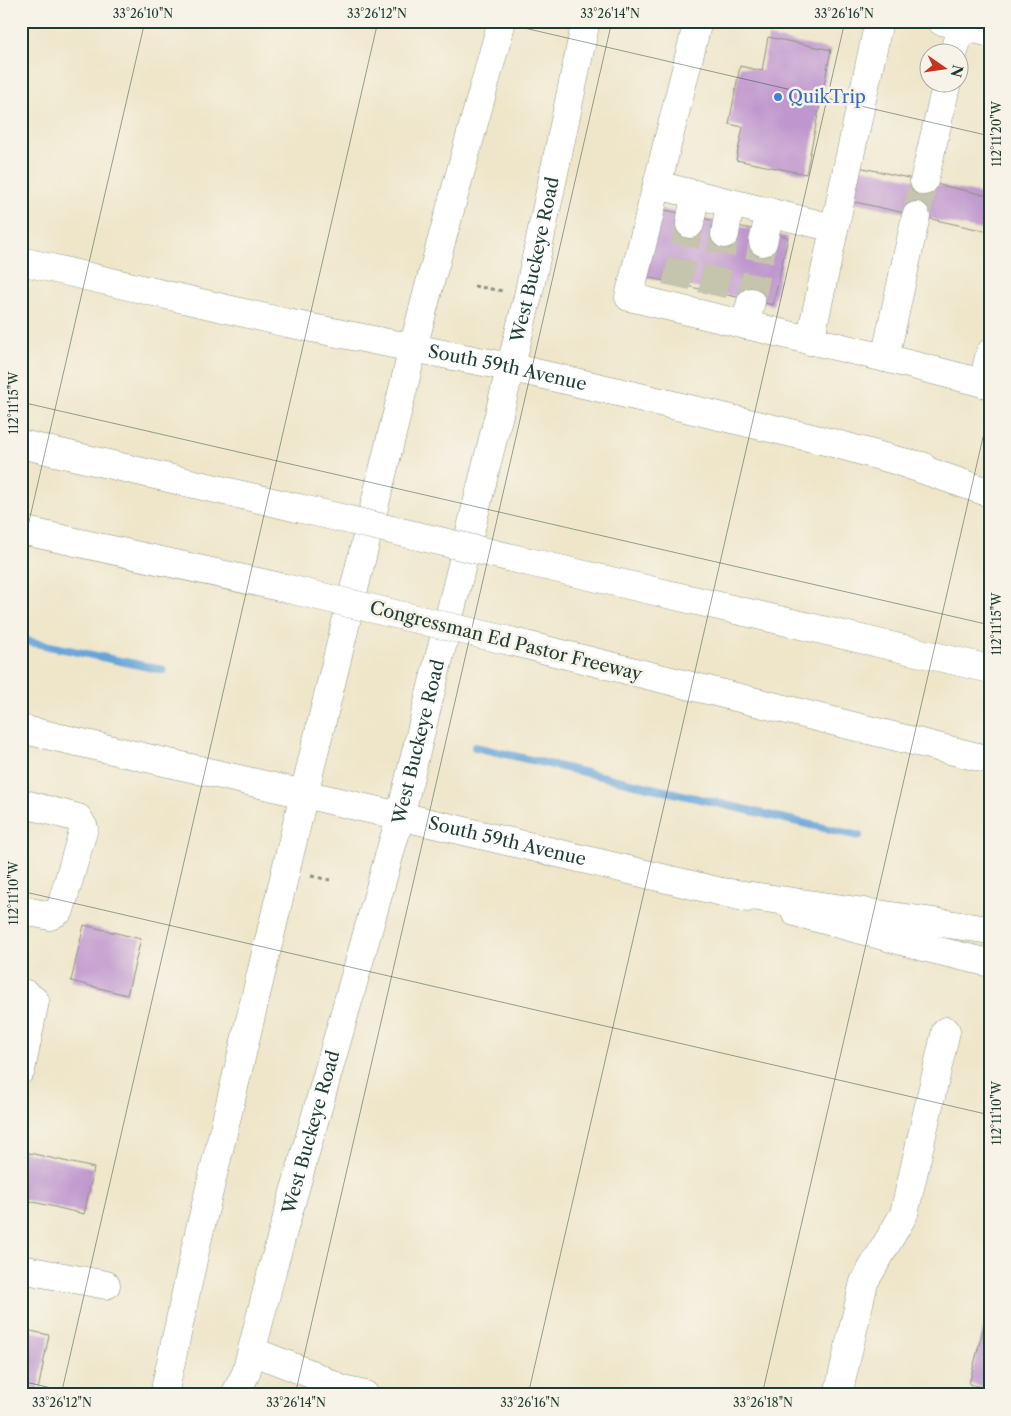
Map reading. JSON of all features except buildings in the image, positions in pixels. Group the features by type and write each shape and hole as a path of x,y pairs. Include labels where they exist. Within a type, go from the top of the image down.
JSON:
{"main road":[{"path":"166,1395 166,1385 196,1246 413,348 502,21"},
{"name":"West Buckeye Road","path":"235,1395 246,1374 273,1267 400,817 509,367 528,296 586,21"},
{"path":"698,21 629,297 673,297 748,314 810,341 987,384 990,353"},
{"path":"810,341 880,21"},
{"path":"953,42 951,24 990,33"},
{"path":"924,181 945,92"},
{"path":"657,185 834,228"},
{"path":"690,224 695,194"},
{"path":"725,234 730,203"},
{"path":"763,242 770,212"},
{"path":"885,358 916,216"},
{"name":"South 59th Avenue","path":"21,261 287,323 509,367 833,443 898,461 990,481"},
{"path":"21,444 990,669"},
{"path":"898,461 990,493"},
{"name":"Congressman Ed Pastor Freeway","path":"21,530 280,587 510,641 990,760"},
{"name":"South 59th Avenue","path":"21,729 722,892 935,950 990,963"},
{"path":"21,803 78,818 84,828 60,910 50,916 21,910"},
{"path":"722,892 990,930"},
{"path":"21,993 26,994 35,1001 21,1070"},
{"path":"838,1395 864,1282 904,1214 946,1031"},
{"path":"21,1270 106,1285"},
{"path":"252,1352 311,1374 342,1390 364,1395"}],"path":[{"path":"474,286 502,292"},
{"path":"302,874 330,880"}],"waterway":[{"path":"21,640 163,670"},
{"path":"475,747 859,836"}],"tunnel":[{"path":"916,216 924,181"},
{"path":"676,287 690,224"},
{"path":"712,295 725,234"},
{"path":"751,302 763,242"}],"place":[{"name":"QuikTrip","path":"778,97"}]}
